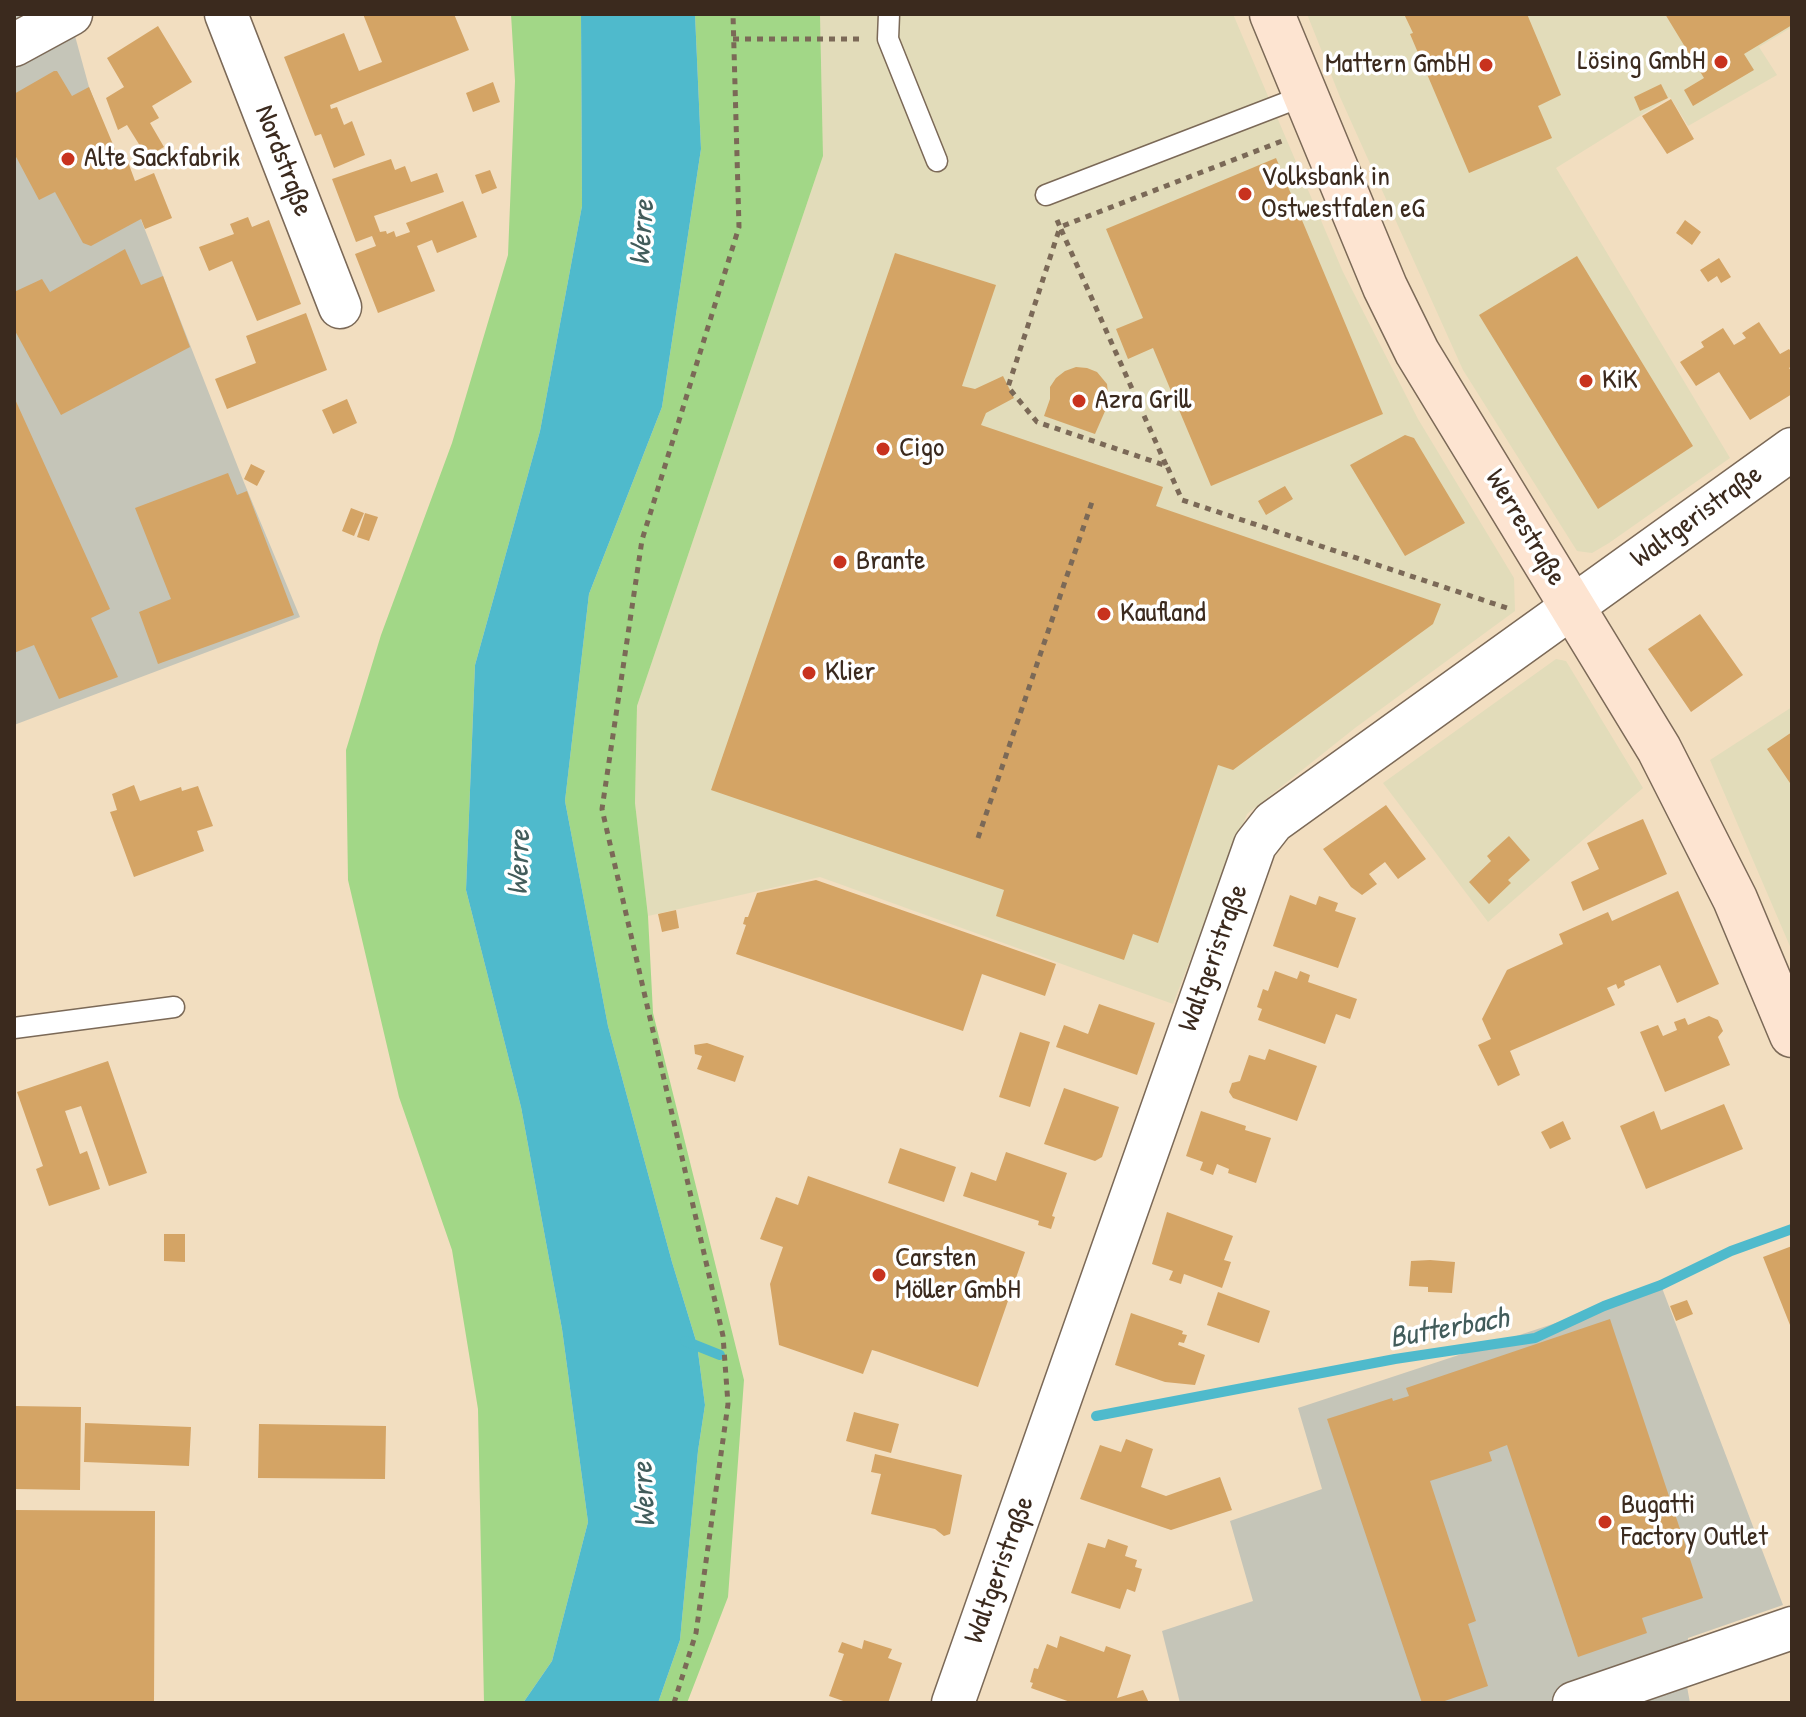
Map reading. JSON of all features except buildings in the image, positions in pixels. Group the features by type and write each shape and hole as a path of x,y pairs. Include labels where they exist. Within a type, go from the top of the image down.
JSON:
{"main road":[{"name":"Werrestraße","path":"1272,14 1385,287 1417,352 1561,614 1659,749 1774,974 1792,1035"}],"street":[{"path":"14,45 71,14"},
{"name":"Nordstraße","path":"226,14 340,307"},
{"name":"Waltgeristraße","path":"953,1703 1255,845 1273,822 1792,449"},
{"path":"1574,1703 1792,1628"}],"lane":[{"path":"889,14 888,39 937,161"},
{"path":"1046,195 1313,111"},
{"path":"14,1028 174,1007"}],"path":[{"path":"674,1703 696,1633 728,1404 723,1336 602,809 642,540 739,227 733,14"},
{"path":"733,39 888,39"},
{"path":"1167,466 1037,422 1008,387 1060,227 1313,111"},
{"path":"1060,227 1182,500 1561,614"},
{"path":"978,838 1093,499"}],"shaded area":[{"path":"14,14 69,14 89,87 300,617 14,725"},
{"path":"820,14 1233,14 1343,272 1418,419 1514,578 1515,611 1355,728 1247,814 1173,1004 820,877 648,916 635,803 637,706 823,156"},
{"path":"1307,14 1792,14 1792,27 1759,47 1777,75 1688,126 1670,97 1556,168 1730,458 1609,543 1592,553 1577,551 1463,370 1340,97"},
{"path":"1556,659 1566,661 1643,788 1488,922 1383,783"},
{"path":"1792,707 1792,951 1710,760"},
{"path":"1662,1288 1783,1605 1688,1638 1686,1681 1690,1703 1180,1703 1162,1631 1253,1601 1230,1521 1322,1489 1298,1408"}],"green space":[{"path":"511,14 581,14 582,206 540,431 475,665 466,890 521,1107 562,1329 588,1522 552,1661 523,1703 484,1703 478,1409 452,1250 399,1097 348,880 346,750 381,635 452,443 508,255 515,81"},
{"path":"695,14 820,14 823,156 637,706 635,803 648,916 653,1013 744,1380 728,1597 687,1703 658,1703 680,1640 705,1405 697,1344 608,1026 565,801 589,594 662,407 701,149"}],"water":[{"name":"Werre","path":"581,14 695,14 701,149 662,407 589,594 565,801 608,1026 697,1344 705,1405 680,1640 658,1703 523,1703 552,1661 588,1522 562,1329 521,1107 466,890 475,665 540,431 582,206"}],"waterway":[{"name":"Butterbach","path":"1096,1416 1395,1359 1535,1338 1604,1306 1661,1285 1731,1251 1792,1229"},
{"name":"Butterbach","path":"685,1341 720,1355"}],"place":[{"name":"Lösing GmbH","path":"1721,62"},
{"name":"Mattern GmbH","path":"1486,65"},
{"name":"Alte Sackfabrik","path":"68,159"},
{"name":"Volksbank in Ostwestfalen eG","path":"1245,194"},
{"name":"KiK","path":"1586,381"},
{"name":"Azra Grill","path":"1079,401"},
{"name":"Cigo","path":"883,449"},
{"name":"Brante","path":"840,562"},
{"name":"Kaufland","path":"1104,614"},
{"name":"Klier","path":"809,673"},
{"name":"Carsten Möller GmbH","path":"879,1275"},
{"name":"Bugatti Factory Outlet","path":"1605,1522"}]}
